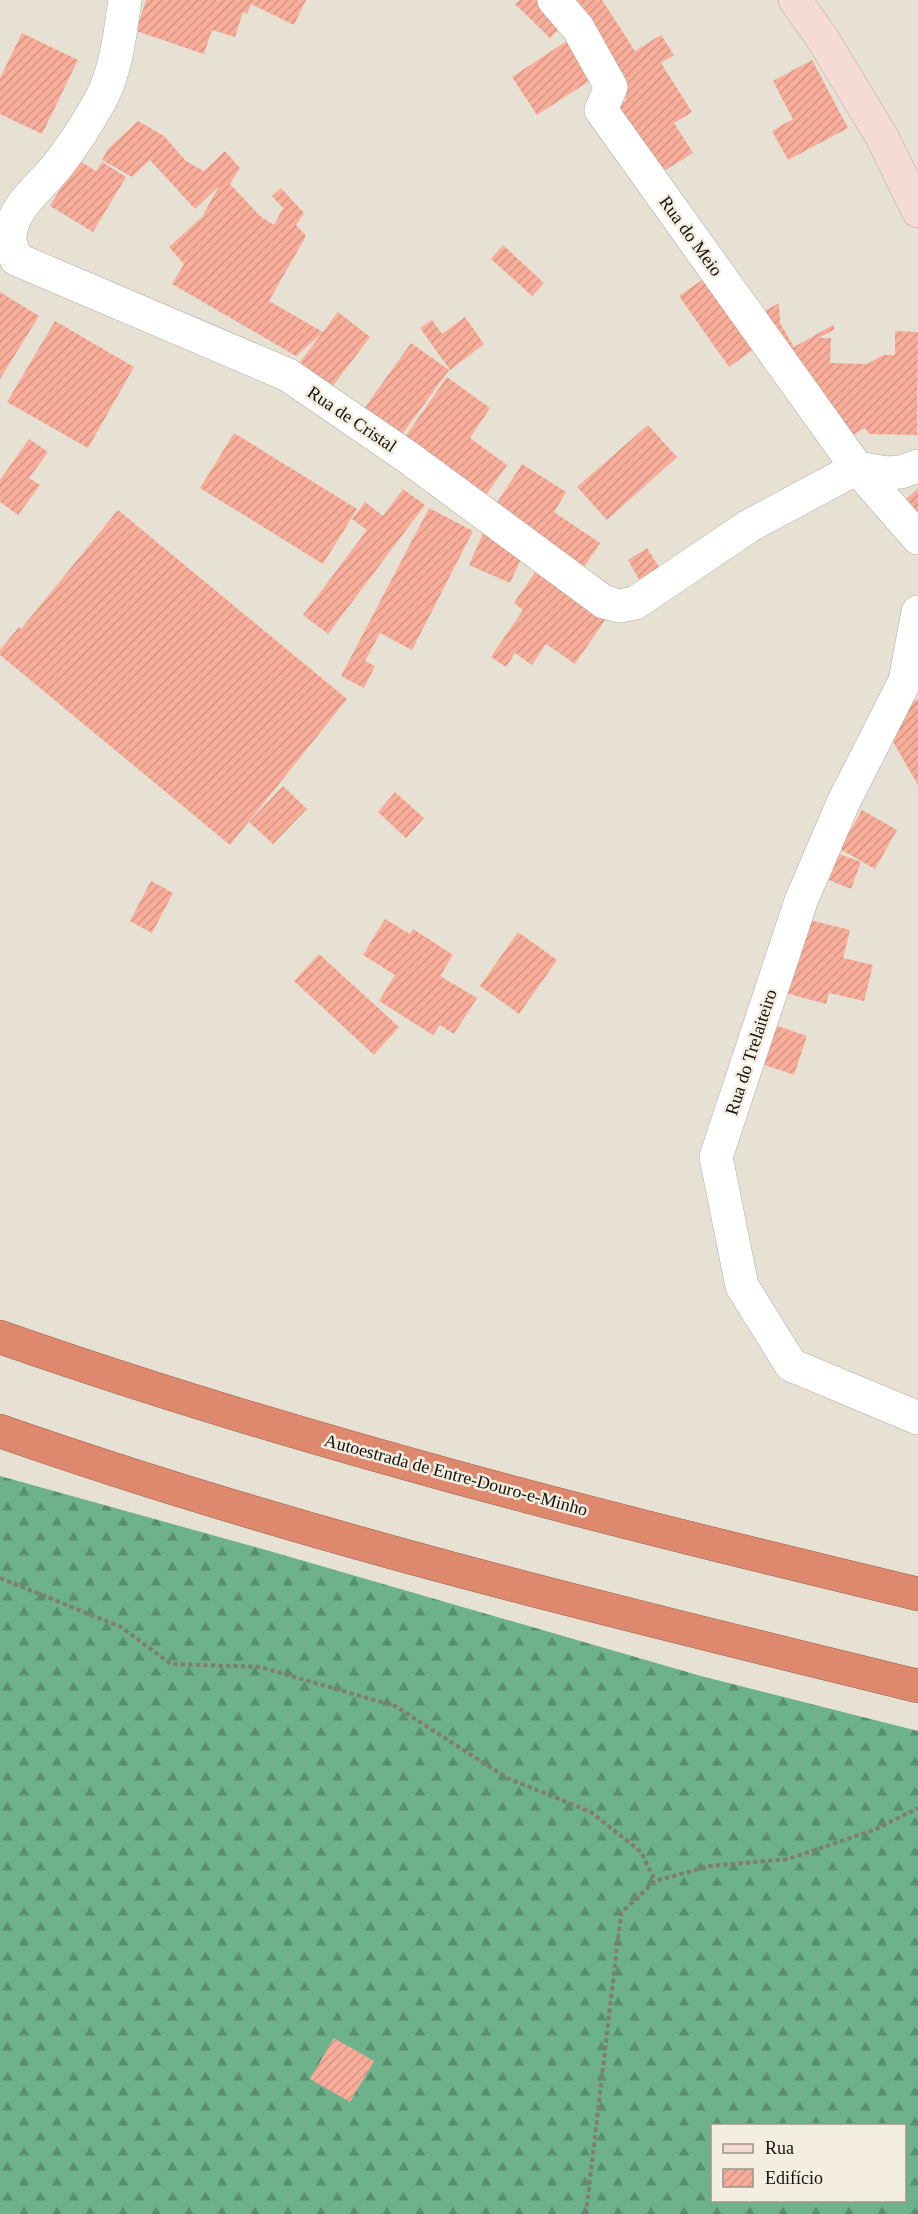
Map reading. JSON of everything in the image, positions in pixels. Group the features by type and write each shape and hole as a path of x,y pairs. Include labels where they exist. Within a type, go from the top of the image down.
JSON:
{"highway":[{"name":"Autoestrada de Entre-Douro-e-Minho","path":"0,1337 263,1422 405,1462 611,1518 918,1594"},
{"path":"0,1431 244,1510 383,1550 591,1605 918,1686"}],"street":[{"name":"Rua de Cristal","path":"125,0 118,47 112,71 101,98 58,165 31,194 7,213 9,238 16,259 288,375 410,458 603,602 620,606 634,603 749,526 857,468"},
{"name":"Rua do Meio","path":"554,0 578,28 611,87 601,110 857,468"},
{"path":"795,0 822,38 882,137 918,211"},
{"path":"857,468 886,473 901,472 918,466"},
{"path":"857,468 918,538"},
{"name":"Rua do Trelaiteiro","path":"918,612 905,681 843,802 801,901 716,1157 741,1286 791,1365 918,1418"}],"path":[{"path":"0,1578 121,1628 171,1664 260,1667 395,1706 507,1778 591,1812 641,1852 655,1881"},
{"path":"586,2214 621,1913 655,1881 710,1866 788,1859 874,1830 918,1808"}],"green space":[{"path":"0,1476 266,1550 701,1676 918,1731 918,2214 0,2214"}],"building":[{"path":"146,0 215,0 221,2 217,0 306,0 294,25 251,4 247,14 243,12 235,37 212,30 204,54 136,31"},
{"path":"520,0 541,0 565,24 550,38 515,4"},
{"path":"567,0 602,0 635,51 661,35 674,55 661,63 692,112 674,123 693,153 656,176 613,108 626,100 564,2"},
{"path":"22,33 78,60 42,134 0,114 0,78"},
{"path":"573,37 597,76 537,115 512,77"},
{"path":"812,60 848,128 788,160 772,131 793,119 773,81"},
{"path":"138,121 164,136 186,161 204,171 225,151 240,168 230,184 261,217 274,225 283,208 272,196 281,188 304,213 296,225 306,236 269,301 323,332 296,356 172,284 184,264 169,247 202,217 219,186 195,209 150,160 132,177 102,160 108,149"},
{"path":"78,160 96,171 102,162 126,177 93,232 50,206"},
{"path":"503,245 544,283 532,296 491,259"},
{"path":"705,278 754,349 729,367 679,296"},
{"path":"0,292 39,316 0,379"},
{"path":"779,303 780,323 794,347 833,325 835,329 819,338 831,338 830,363 867,364 883,355 895,355 895,331 918,332 917,435 869,434 865,428 837,444 761,313"},
{"path":"338,312 370,337 332,387 300,362"},
{"path":"465,317 484,344 450,370 420,328 432,320 442,334"},
{"path":"55,321 134,367 88,448 7,402"},
{"path":"411,343 449,370 398,440 361,413"},
{"path":"447,377 490,408 470,438 507,465 481,502 400,444"},
{"path":"648,425 677,457 607,520 577,487"},
{"path":"234,433 357,509 323,564 200,488"},
{"path":"29,439 48,452 29,478 40,485 18,515 0,502 0,480"},
{"path":"522,464 566,492 554,512 600,543 579,575 489,515"},
{"path":"918,488 918,524 900,505"},
{"path":"403,489 425,505 328,634 303,615 367,530 352,519 365,502 383,516"},
{"path":"429,508 473,531 412,650 380,633 365,661 375,666 364,688 341,676"},
{"path":"118,510 347,699 230,845 0,655 0,650 19,627 21,629"},
{"path":"485,529 526,548 510,583 469,565"},
{"path":"647,548 661,570 641,583 628,560"},
{"path":"538,568 607,617 575,664 546,644 532,665 515,653 506,667 491,657 523,610 514,603"},
{"path":"918,699 918,785 881,721"},
{"path":"283,786 307,809 273,844 249,822"},
{"path":"395,792 424,818 406,838 378,812"},
{"path":"862,810 897,830 875,869 840,849"},
{"path":"839,854 861,862 851,889 829,880"},
{"path":"151,881 173,893 152,933 130,921"},
{"path":"801,918 850,930 843,958 873,965 864,1001 829,993 826,1004 782,992"},
{"path":"385,919 410,934 413,929 453,955 440,976 477,998 454,1034 440,1025 433,1035 379,1001 395,975 363,955"},
{"path":"518,932 557,960 519,1014 480,986"},
{"path":"319,954 399,1027 374,1055 294,981"},
{"path":"763,1021 807,1036 794,1075 750,1060"},
{"path":"334,2038 374,2061 350,2102 310,2079"}]}
